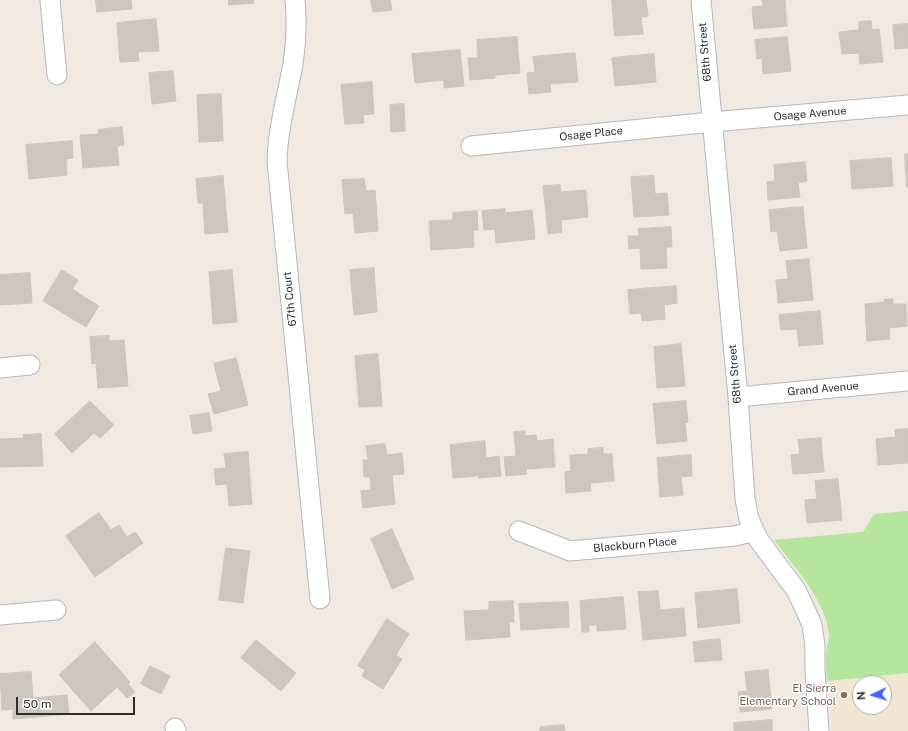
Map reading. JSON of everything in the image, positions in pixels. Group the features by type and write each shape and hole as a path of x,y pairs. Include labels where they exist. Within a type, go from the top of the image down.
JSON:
{"street":[{"path":"50,0 57,76"},
{"name":"67th Court","path":"295,0 296,32 293,63 277,141 277,161 320,599"},
{"name":"68th Street","path":"701,0 738,397 745,499 749,518 758,539 796,590 812,625 815,646 819,731"},
{"name":"Osage Avenue","path":"712,122 908,105"},
{"name":"Osage Place","path":"471,146 712,122"},
{"path":"0,368 30,365"},
{"name":"Grand Avenue","path":"738,397 908,381"},
{"name":"Blackburn Place","path":"519,531 570,551 735,536 754,531"},
{"path":"0,615 56,610"}],"shaded area":[{"name":"El Sierra Elementary School","path":"908,673 908,731 832,731 827,681 852,679 852,715 892,715 892,675 888,675"}],"green space":[{"path":"908,511 908,673 888,675 852,675 852,679 827,681 826,654 829,635 827,622 816,597 808,584 774,540 863,532 874,514"}],"building":[{"path":"96,0 131,0 132,9 97,12"},
{"path":"229,0 253,0 254,3 229,5"},
{"path":"371,0 390,0 392,10 373,12"},
{"path":"612,0 646,0 648,16 641,17 643,34 615,36"},
{"path":"762,0 785,0 787,26 754,29 752,7 763,6"},
{"path":"156,19 159,51 138,52 139,61 120,62 117,23"},
{"path":"871,21 872,30 879,29 883,62 860,64 859,53 842,54 839,32 859,30 859,22"},
{"path":"908,24 908,48 895,49 893,25"},
{"path":"517,37 520,73 495,75 495,78 470,80 468,58 478,58 477,40"},
{"path":"787,37 791,71 763,74 762,58 757,59 755,40"},
{"path":"460,50 464,86 444,88 444,80 415,83 412,54"},
{"path":"575,53 578,82 550,84 551,92 529,94 527,73 535,72 533,57"},
{"path":"654,54 656,82 615,86 612,58"},
{"path":"173,71 176,101 152,104 149,73"},
{"path":"372,82 374,114 363,115 364,123 345,124 341,85"},
{"path":"221,94 223,141 199,142 197,95"},
{"path":"404,104 405,131 391,132 390,105"},
{"path":"122,127 124,145 117,146 119,165 83,168 80,135 99,134 98,130"},
{"path":"72,141 73,158 66,159 67,175 29,179 26,145"},
{"path":"905,154 908,154 908,187 907,187"},
{"path":"891,158 893,186 852,189 850,161"},
{"path":"805,162 807,181 798,183 800,197 768,200 767,182 775,181 774,165"},
{"path":"223,176 228,232 205,234 203,203 198,203 196,179"},
{"path":"654,176 655,194 667,193 669,215 634,217 631,177"},
{"path":"364,179 366,191 375,190 378,231 355,233 353,213 345,214 342,180"},
{"path":"560,185 561,192 586,190 588,217 561,220 562,232 548,234 543,186"},
{"path":"803,207 807,248 780,251 777,231 771,232 769,210"},
{"path":"505,209 505,213 532,210 535,239 496,243 495,229 484,230 482,211"},
{"path":"477,211 478,230 473,231 474,247 431,250 429,221 453,220 453,213"},
{"path":"671,227 672,247 666,247 667,268 641,269 640,248 629,249 628,236 639,236 638,229"},
{"path":"809,259 813,300 778,303 776,280 788,279 786,261"},
{"path":"374,268 377,312 354,315 350,270"},
{"path":"62,270 78,280 72,289 99,306 86,327 43,301"},
{"path":"232,270 237,322 213,324 209,272"},
{"path":"30,273 32,303 0,305 0,275"},
{"path":"676,286 677,303 664,305 665,319 642,321 641,313 630,314 628,290"},
{"path":"893,299 893,304 906,304 907,326 889,328 890,339 867,341 865,304 885,302 884,300"},
{"path":"820,311 823,344 799,346 797,329 781,330 779,315"},
{"path":"109,336 109,341 124,340 128,386 98,388 96,363 92,364 90,337"},
{"path":"681,344 685,386 657,388 654,347"},
{"path":"378,354 382,406 359,407 355,356"},
{"path":"236,358 248,405 214,414 208,394 221,391 214,364"},
{"path":"90,401 114,425 100,438 94,433 72,453 55,434"},
{"path":"686,401 688,422 685,423 687,441 657,444 653,404"},
{"path":"209,413 212,431 193,434 190,416"},
{"path":"908,429 908,463 878,465 876,439 896,437 895,430"},
{"path":"525,431 525,436 536,435 537,441 553,439 555,467 526,469 527,474 506,476 504,457 516,456 514,432"},
{"path":"41,434 43,466 0,467 0,439 24,438 23,435"},
{"path":"821,438 824,472 793,474 791,455 800,454 798,440"},
{"path":"485,441 486,458 499,456 501,476 453,478 450,445"},
{"path":"385,444 387,455 402,453 404,474 392,475 395,504 363,508 361,491 371,490 370,477 364,477 363,460 368,460 366,446"},
{"path":"603,448 603,454 612,454 614,481 590,483 591,491 566,493 565,472 571,471 570,455 588,454 588,449"},
{"path":"248,452 252,504 229,506 227,484 216,485 214,469 226,468 224,454"},
{"path":"691,455 692,476 681,477 683,495 660,497 657,458"},
{"path":"838,479 842,520 807,523 805,500 817,499 815,481"},
{"path":"99,513 111,530 119,525 127,537 135,532 143,543 95,577 66,536"},
{"path":"392,529 414,579 392,589 371,539"},
{"path":"226,548 250,551 243,603 219,600"},
{"path":"737,589 740,623 698,628 695,593"},
{"path":"658,591 660,610 684,608 686,636 643,640 638,592"},
{"path":"623,597 626,629 597,631 597,625 589,625 589,632 582,632 580,601"},
{"path":"513,601 514,622 509,622 510,637 466,640 464,611 489,610 489,602"},
{"path":"568,602 569,627 521,630 519,604"},
{"path":"387,619 409,634 396,655 402,659 383,689 362,676 365,670 358,666"},
{"path":"720,639 722,660 695,662 693,642"},
{"path":"256,640 296,673 281,691 241,658"},
{"path":"95,642 130,682 128,684 135,692 127,698 117,687 91,711 59,675"},
{"path":"150,666 170,676 161,694 141,684"},
{"path":"768,670 772,709 740,712 738,692 747,691 745,672"},
{"path":"31,672 33,698 67,695 69,714 13,719 13,709 2,710 0,674"},
{"path":"772,720 772,731 734,731 734,723"},
{"path":"564,725 565,731 540,731 540,727"}],"place":[{"name":"El Sierra Elementary School","path":"844,695"}]}
